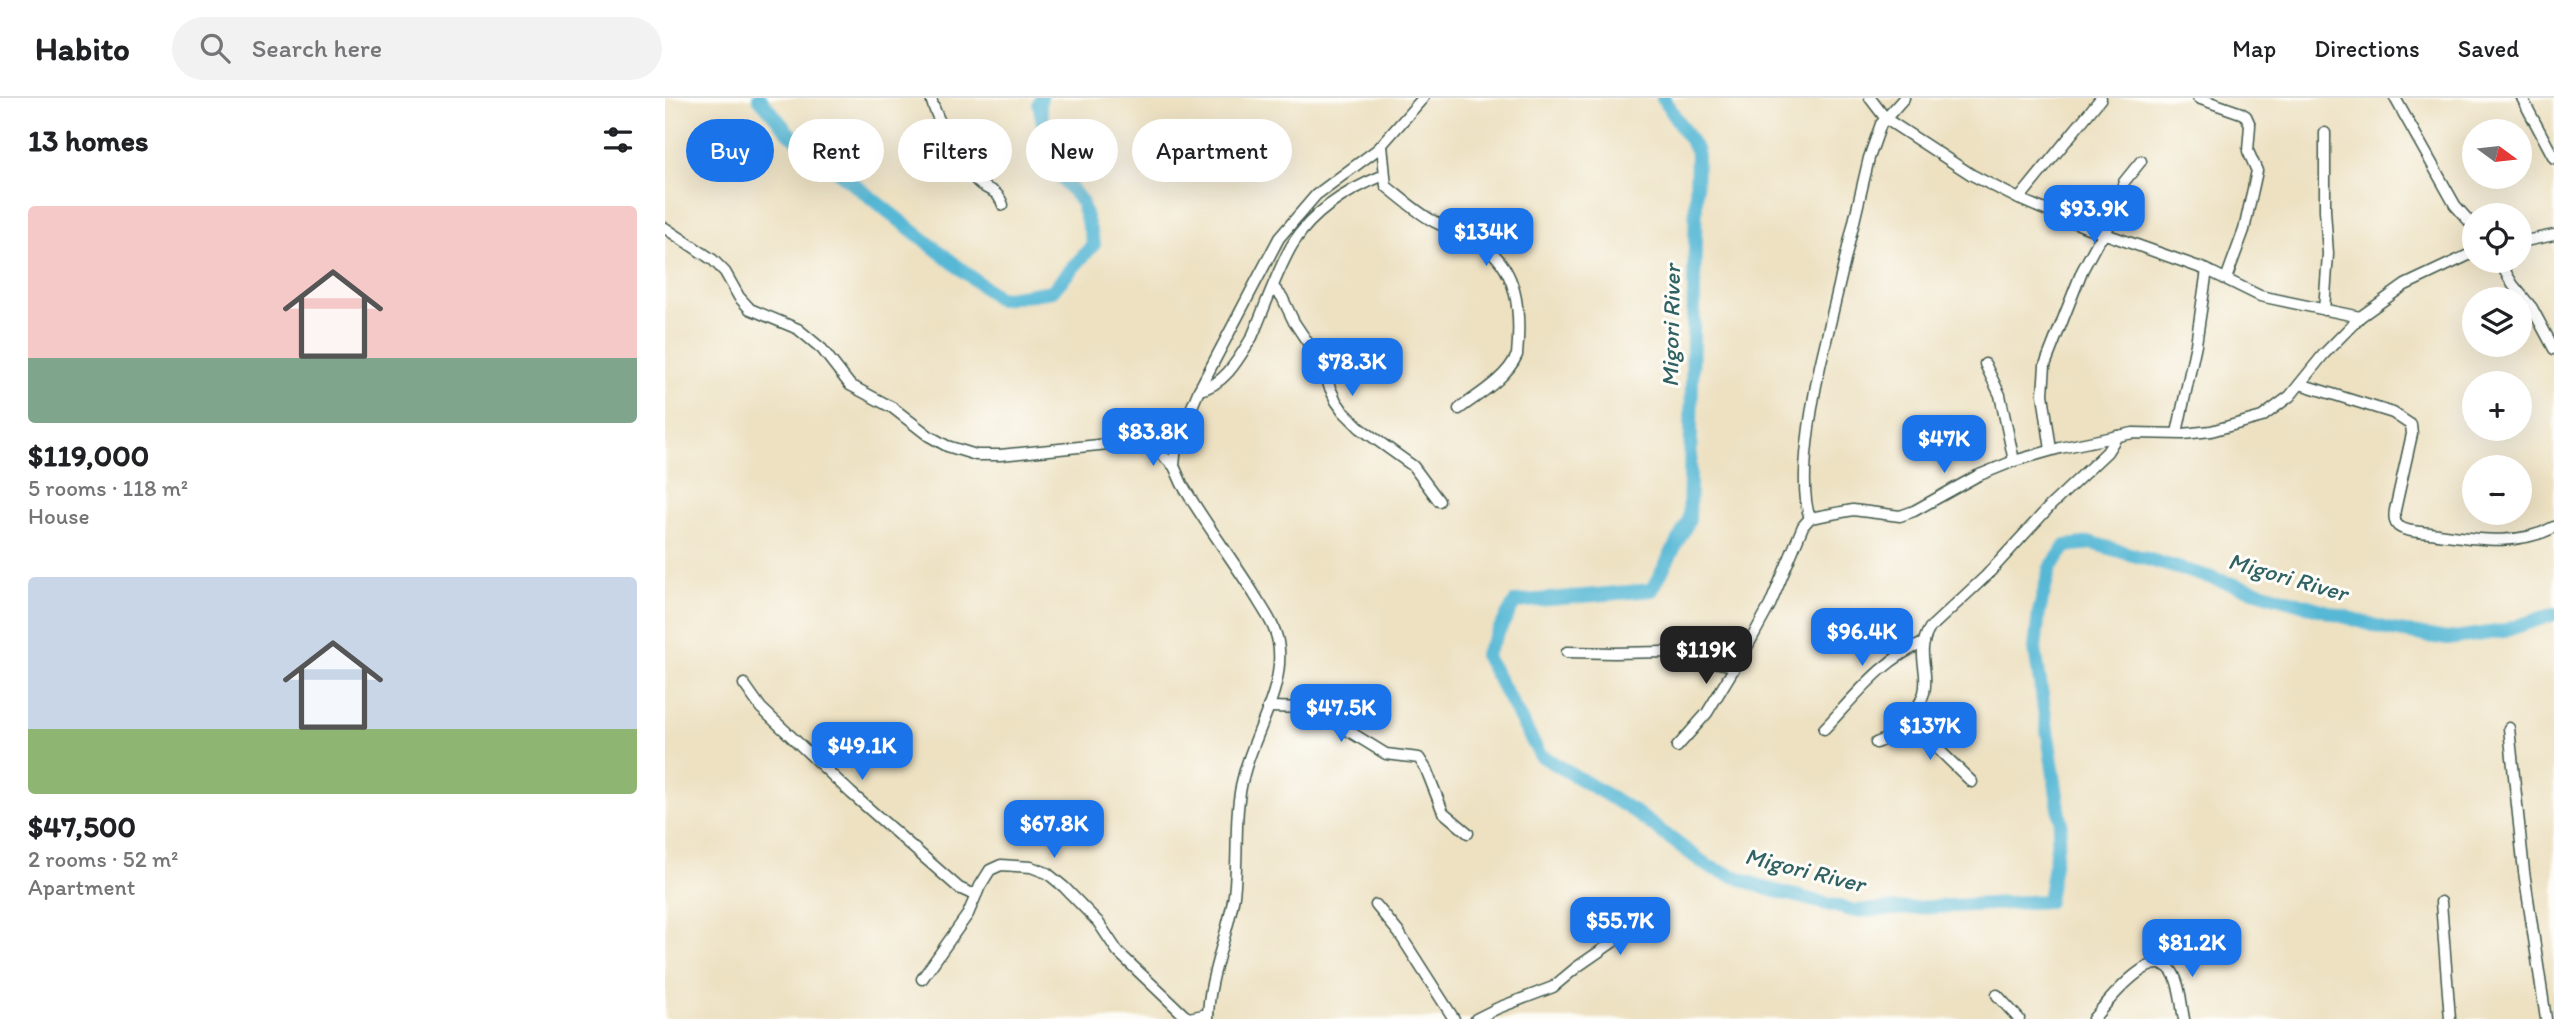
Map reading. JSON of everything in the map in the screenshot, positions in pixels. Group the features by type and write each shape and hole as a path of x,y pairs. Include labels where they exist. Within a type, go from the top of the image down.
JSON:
{"street":[{"path":"931,98 940,124 968,168 981,185 997,194 1003,205"},
{"path":"1174,466 1178,441 1199,390 1279,238 1316,195 1382,145 1423,98"},
{"path":"1870,98 1886,118 1972,176 2019,199 2207,270 2260,296 2360,317"},
{"path":"1810,518 1805,502 1805,476 1813,399 1866,169 1878,132 1886,118 1904,98"},
{"path":"2019,199 2101,98"},
{"path":"2197,98 2241,113 2246,116 2250,125 2248,152 2256,167 2256,178 2243,230 2226,279"},
{"path":"2395,98 2462,213"},
{"path":"2522,98 2554,158"},
{"path":"2324,310 2328,254 2325,133"},
{"path":"1382,145 1386,186 1430,220 1469,237 1490,251 1513,279 1516,295 1517,355 1494,384 1459,409"},
{"path":"2051,450 2043,394 2045,365 2082,271 2097,243 2106,233 2125,182 2141,161"},
{"path":"1199,390 1215,386 1252,337 1294,242 1313,219 1348,192 1384,175"},
{"path":"665,228 713,260 725,272 739,297 750,309 798,329 822,349 850,385 893,408 940,443 967,453 984,455 1063,450 1128,442 1157,446 1178,441"},
{"path":"2532,240 2554,235"},
{"path":"1677,747 1707,713 1735,666 1770,605 1800,534 1810,518 1853,510 1891,516 1907,513 1966,481 2014,461 2051,450 2133,433 2211,431 2262,416 2282,403 2360,317 2405,285 2462,258"},
{"path":"2177,433 2196,344 2207,270"},
{"path":"2506,273 2532,308 2554,349"},
{"path":"1274,288 1312,349 1338,405 1360,428 1413,466 1439,501"},
{"path":"1985,363 2000,395 2014,461"},
{"path":"2300,384 2393,413 2411,425 2412,434 2395,510 2394,520 2400,527 2413,531 2495,540 2534,535 2554,527"},
{"path":"1876,743 1887,739 1918,707 1926,686 1924,643 1930,628 1986,576 2051,505 2107,452 2117,436"},
{"path":"922,979 968,914 988,874 996,866 1031,867 1047,873 1097,922 1118,952 1172,1005 1190,1018 1208,1016 1234,897 1243,775 1279,671 1277,640 1249,585 1188,495 1174,466 1163,457 1157,446"},
{"path":"1824,729 1893,660 1908,648 1924,643"},
{"path":"1567,652 1664,652 1735,666"},
{"path":"744,684 761,708 851,793 959,888 969,893 977,893"},
{"path":"1268,707 1311,708 1386,754 1419,758 1443,812 1468,833"},
{"path":"1905,722 1935,746 1972,782"},
{"path":"2509,729 2524,872 2546,1019"},
{"path":"2441,902 2450,1019"},
{"path":"1376,905 1404,941 1454,1019"},
{"path":"1476,1019 1553,987 1645,920"},
{"path":"2093,1019 2119,988 2138,972 2159,966 2167,968 2174,975 2184,1019"},
{"path":"1997,995 2019,1019"}],"waterway":[{"name":"Migori River","path":"759,98 789,133 999,299 1052,291 1094,244 1081,201 1052,166 1039,103 1041,98"},
{"name":"Migori River","path":"1663,98 1697,151 1689,520 1652,590 1515,602 1485,655 1540,755 1632,810 1709,867 1768,889 1855,911 2048,901 2061,822 2035,649 2039,612 2050,568 2066,546 2092,543 2387,629 2447,639 2503,631 2554,614"}]}
